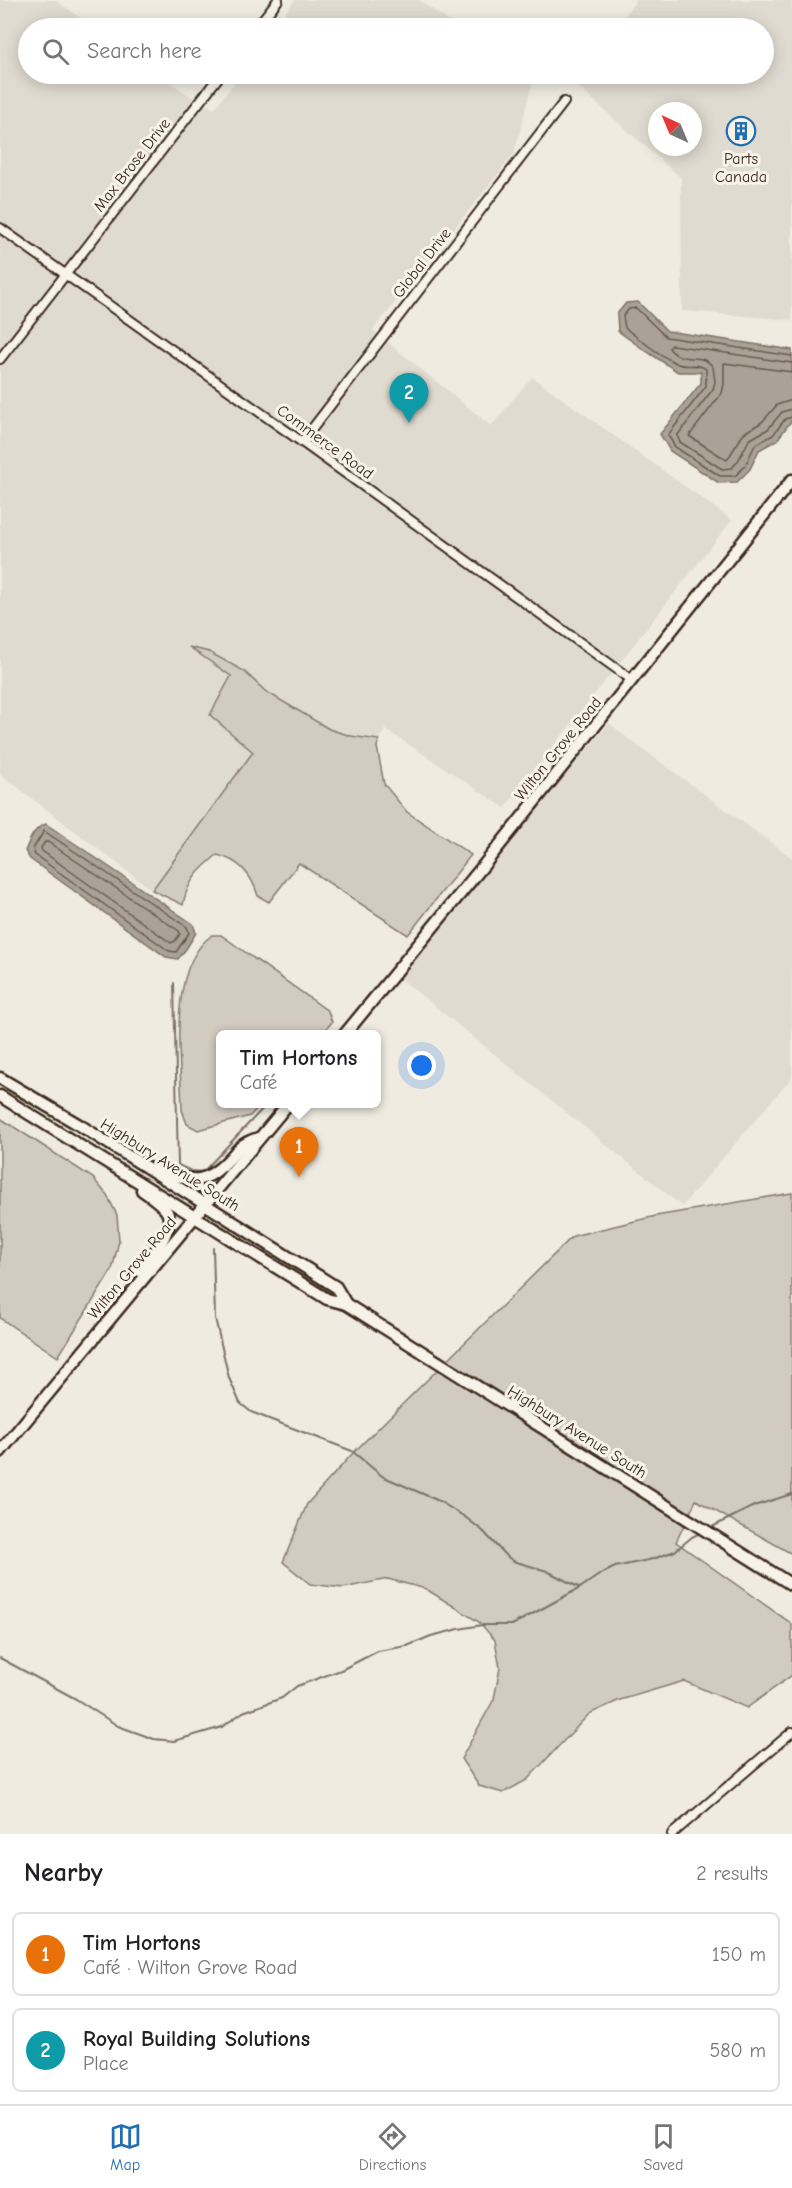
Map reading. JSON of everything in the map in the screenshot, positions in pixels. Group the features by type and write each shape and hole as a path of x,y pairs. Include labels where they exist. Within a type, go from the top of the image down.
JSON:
{"main road":[{"name":"Wilton Grove Road","path":"349,1030 792,480"},
{"name":"Highbury Avenue South","path":"0,1078 336,1287 346,1304"},
{"name":"Highbury Avenue South","path":"0,1096 327,1299 346,1304 792,1585"},
{"name":"Wilton Grove Road","path":"0,1452 285,1108"},
{"path":"128,1156 185,1179 196,1180 217,1172 241,1146 250,1140 259,1138"},
{"path":"103,1326 164,1238 169,1220 167,1212 161,1205 118,1171"}],"street":[{"path":"264,18 278,0"},
{"name":"Max Brose Drive","path":"0,359 213,84"},
{"name":"Global Drive","path":"302,442 564,102"},
{"name":"Commerce Road","path":"0,228 632,680"},
{"path":"672,1834 792,1732"}],"shaded area":[{"path":"0,0 55,0 81,18 18,18 18,84 173,84 214,109 233,84 532,84 514,154 373,330 491,426 532,377 732,520 505,808 385,729 379,740 351,736 329,729 265,691 244,671 191,648 231,676 253,752 152,890 0,774"},
{"path":"295,0 419,0 444,18 282,18"},
{"path":"636,0 792,0 792,320 682,311 681,178 656,156 702,156 702,102 648,102 648,149 577,84 774,84 774,18 623,18"},
{"path":"189,647 209,652 244,671 265,691 329,729 351,736 379,740 377,747 384,784 407,812 471,855 408,935 299,863 269,902 258,896 252,881 244,870 225,857 217,855 195,877 187,889 183,905 152,890 253,752 210,715 231,676"},
{"path":"609,723 792,858 792,1077 682,1206 400,978 472,887"},
{"path":"212,935 221,935 328,1011 332,1022 325,1030 216,1030 216,1108 257,1108 250,1116 198,1130 187,1124 182,1110 179,1041 182,992 197,950"},
{"path":"0,1118 93,1178 107,1195 117,1215 119,1241 112,1270 58,1357 0,1318"},
{"path":"792,1193 792,1554 696,1500 676,1542 792,1624 792,1675 747,1708 684,1681 620,1700 589,1714 527,1780 503,1793 479,1786 461,1759 494,1699 500,1668 495,1640 479,1622 426,1589 388,1579 343,1588 310,1584 283,1562 307,1504 353,1453 573,1236 656,1216"}],"water":[{"path":"638,302 667,331 792,350 792,420 777,440 759,450 750,469 737,482 719,483 670,451 660,434 701,383 701,372 678,372 618,331 617,314 626,303"},
{"path":"46,824 193,924 196,933 178,959 166,957 30,859 25,851 29,842 35,831"}],"waterway":[{"path":"174,983 178,1165 191,1171 203,1172 263,1108"},
{"path":"213,1248 215,1318 229,1378 240,1403 251,1412 352,1451 382,1476 439,1501 465,1517 483,1531 513,1561 547,1571 580,1588"},
{"path":"710,1528 754,1506 792,1494"},
{"path":"0,1658 76,1699 118,1726 154,1739 174,1741 222,1727 243,1712 282,1698 297,1686 341,1670 378,1651 407,1646 431,1636 459,1629 482,1625 512,1625 615,1567 653,1559 675,1551 702,1532"}],"place":[{"name":"Parts Canada","path":"741,131"},
{"name":"Royal Building Solutions","path":"409,423"},
{"name":"Tim Hortons","path":"299,1177"}]}
